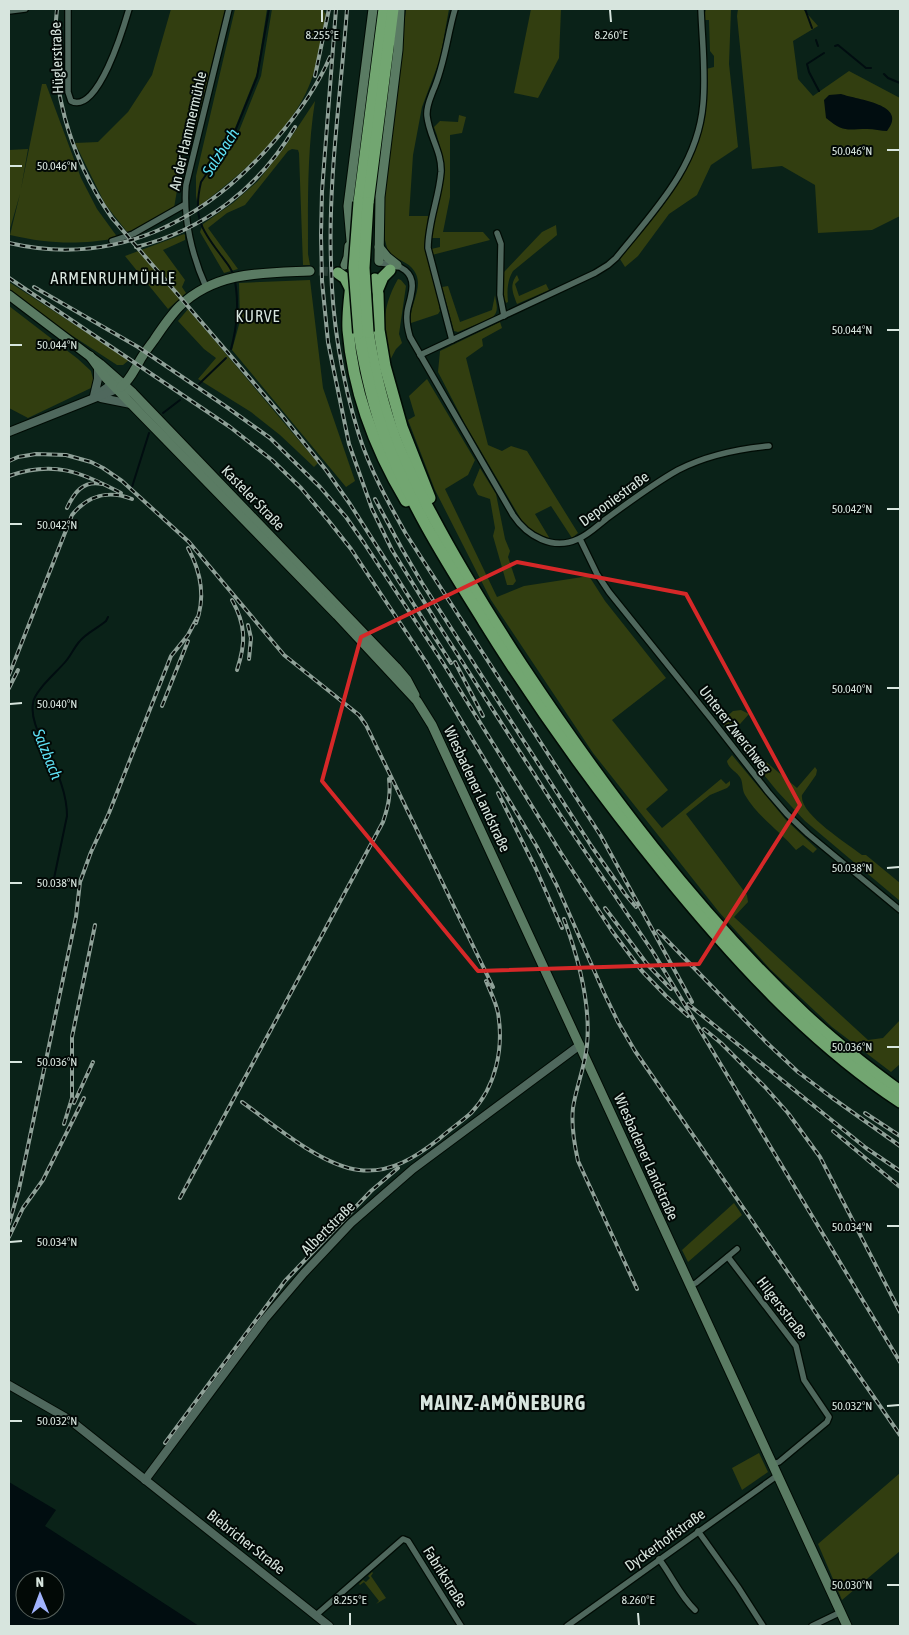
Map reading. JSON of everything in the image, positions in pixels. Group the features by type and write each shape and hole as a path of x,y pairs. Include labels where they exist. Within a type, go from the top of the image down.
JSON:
{"highway":[{"path":"384,9 363,203 364,333 395,437 441,541 528,691 572,754 686,900 759,982 799,1022 898,1097"},
{"path":"363,203 384,85 394,9"},
{"path":"342,266 350,290"},
{"path":"378,294 380,282 397,268"},
{"path":"351,275 348,318 349,337 355,372 367,418 380,452 414,514 441,541"},
{"path":"377,277 379,330 385,366 402,426 436,513 441,541"}],"main road":[{"path":"342,266 348,257 350,234 348,206 373,9"},
{"path":"342,266 362,282 367,282 377,277 379,262 378,214 398,50 400,9"},
{"path":"379,246 397,268"},
{"path":"342,266 358,253 365,251 372,253 379,262"},
{"path":"342,266 348,267 351,275"},
{"path":"118,384 135,367 175,312 186,300 206,287 239,275 315,271"},
{"name":"Kasteler Straße","path":"9,295 90,356 388,665"},
{"name":"Kasteler Straße","path":"90,356 98,368 118,384"},
{"path":"134,400 135,367"},
{"name":"Wiesbadener Landstraße","path":"388,665 417,701 432,725 445,752 847,1626"}],"street":[{"path":"9,11 25,9"},
{"name":"Hüglerstraße","path":"68,9 68,92 71,101 76,103 86,99 101,79 114,55 128,9"},
{"name":"An der Hammermühle","path":"206,287 193,247 184,205 186,185 229,9"},
{"path":"452,340 428,248 428,233 440,180 441,163 427,117 427,106 439,78 455,9"},
{"path":"420,355 595,273 616,258 670,191 682,173 692,151 703,106 701,9"},
{"path":"112,241 133,234 184,205"},
{"path":"497,233 501,244 500,295 504,316"},
{"path":"379,262 397,268"},
{"path":"377,277 397,268"},
{"name":"Deponiestraße","path":"397,268 410,277 412,285 407,311 407,326 410,337 513,515 522,527 536,538 548,542 561,543 580,539 657,483 683,468 722,453 769,446"},
{"path":"94,398 98,368"},
{"path":"9,432 94,398 118,384"},
{"path":"94,398 134,400"},
{"name":"Unterer Zwerchweg","path":"580,539 597,574 609,592 768,792 808,834 900,910"},
{"name":"Albertstraße","path":"145,1480 264,1320 304,1273 351,1223 413,1169 580,1045"},
{"path":"690,1286 737,1249"},
{"name":"Hilgersstraße","path":"728,1257 796,1346 804,1380 829,1417 827,1422 779,1462 773,1464"},
{"name":"Biebricher Straße","path":"9,1385 70,1420 329,1626"},
{"name":"Dyckerhoffstraße","path":"567,1626 778,1475"},
{"path":"698,1531 738,1587 762,1626"},
{"name":"Fabrikstraße","path":"315,1616 403,1539 408,1541 461,1626"},
{"path":"659,1559 671,1575 685,1600 696,1610"},
{"path":"812,1626 841,1612"}],"highlighted area":[{"path":"517,562 686,594 800,805 699,964 478,971 322,781 361,637"}],"green space":[{"path":"171,9 226,9 192,142 185,143 174,208 128,233 105,204 75,143 98,142 128,112 152,75"},
{"path":"235,9 267,9 257,73 233,133 237,136 261,76 272,9 324,9 326,14 313,75 305,95 294,114 249,165 198,207 196,176"},
{"path":"406,9 449,9 440,59 422,107 413,155 409,216 428,216 425,249 441,306 439,307 440,311 438,314 411,323 418,280 411,267 388,252 385,240 383,211"},
{"path":"531,9 561,9 559,58 538,98 514,93"},
{"path":"706,9 731,9 729,64 738,147 711,165 697,195 669,214 638,256 625,267 620,259 671,195 695,150 703,125 707,99 706,69 714,67 714,56 710,51 709,20 703,20"},
{"path":"738,9 803,9 818,26 793,41 798,79 813,96 849,71 900,98 900,216 872,230 818,233 815,185 782,166 752,169 737,16"},
{"path":"42,84 46,84 81,178 97,209 118,238 90,242 64,242 10,235 20,194 9,232 9,150 28,149 21,189"},
{"path":"315,101 308,178 308,254 310,265 303,265 299,153 298,150 292,149 288,151 245,205 227,213 208,228 238,269 224,273 200,232 203,224 233,203 258,181 284,148"},
{"path":"459,115 466,117 462,133 450,135 450,197 443,232 483,232 490,240 432,255 431,249 440,247 440,238 430,238 442,169 439,142 434,127 440,121 458,122"},
{"path":"556,225 557,235 513,271 509,282 508,302 506,303 502,295 504,272 542,232"},
{"path":"184,234 185,240 163,250 185,280 182,287 186,293 168,309 125,256"},
{"path":"517,275 519,280 515,284 519,296 546,284 549,290 517,304 512,286"},
{"path":"398,279 406,286 399,334 402,343 396,349 389,362 385,329 386,310 392,290"},
{"path":"310,280 323,388 355,481 346,487 232,350 240,321 239,283"},
{"path":"9,282 129,360 123,365 117,365 59,327 9,290"},
{"path":"448,286 460,322 492,310 495,295 496,313 492,318 458,332 454,331 442,287"},
{"path":"9,306 91,371 94,383 91,388 28,418 9,408"},
{"path":"188,309 318,463 314,467 280,435 251,412 198,379 216,358 204,349 178,321"},
{"path":"500,322 502,328 482,339 483,346 466,358 488,445 502,451 511,446 527,451 578,533 572,538 551,506 535,514 550,539 531,530 522,521 465,424 438,372 440,351"},
{"path":"427,379 475,460 468,475 445,489 497,597 524,586 589,576 605,601 666,678 612,720 668,790 646,809 662,828 721,779 726,784 730,781 730,785 727,788 710,795 686,814 747,895 748,902 734,917 868,1040 883,1038 900,1020 900,1064 891,1072 832,1027 770,969 719,912 593,753 491,600 435,490 408,420 415,416 409,396"},
{"path":"480,468 496,494 505,539 510,551 508,557 516,581 513,585 507,585 493,536 495,528 490,499 478,495 473,485"},
{"path":"741,710 749,714 732,733 797,788 815,767 817,770 816,775 802,795 803,803 808,811 825,828 862,855 866,855 900,883 900,901 805,821 777,791 724,726 724,719 733,711"},
{"path":"732,755 786,820 817,849 813,853 803,845 796,850 750,803 744,793 740,777 728,764 727,761"},
{"path":"734,1203 742,1215 688,1262 682,1250"},
{"path":"759,1453 768,1472 742,1490 732,1468"},
{"path":"900,1473 900,1551 842,1600 818,1544"},
{"path":"372,1572 371,1576 386,1598 376,1604 379,1601 364,1582 359,1584 363,1580 366,1582"}],"shaded area":[{"path":"841,94 869,101 887,109 891,115 892,122 887,131 846,129 837,126 826,118 824,100 829,95"},
{"path":"9,1482 56,1510 45,1526 199,1626 9,1626"}],"waterway":[{"name":"Salzbach","path":"233,274 203,229 198,213 199,194 201,182 234,134 257,77 269,9"},
{"path":"805,9 812,28"},
{"path":"816,40 818,46"},
{"path":"835,46 838,45 866,68 871,68"},
{"path":"819,91 807,64 824,53"},
{"path":"884,74 888,78 900,83"},
{"name":"Salzbach","path":"231,349 237,315 235,281"},
{"name":"Salzbach","path":"199,384 226,358"},
{"name":"Salzbach","path":"163,413 180,400"},
{"name":"Salzbach","path":"132,487 149,433"},
{"name":"Salzbach","path":"52,888 67,808 59,777 35,723 33,716 34,698 66,661 79,642 106,621 108,617"}],"tunnel":[{"path":"319,271 334,272"}],"railway":[{"path":"57,9 55,37 59,92 73,144 97,194 112,218 284,418 326,470 350,504 451,663"},
{"path":"315,76 329,9"},
{"path":"336,9 322,191 322,281 328,342 349,444 372,509 392,550 436,621 559,813 653,952 900,1362"},
{"path":"347,9 331,200 332,284 339,350 353,414 363,448 380,486 406,534 601,836 692,1002"},
{"path":"9,243 49,249 87,249 123,242 157,231 190,214 220,193 249,168 276,139 306,100 330,57"},
{"path":"136,247 184,230 228,204 265,169 295,127"},
{"path":"9,278 230,427 272,460 301,488 351,549 426,662 537,847 557,886 604,993 635,1051 900,1435"},
{"path":"34,287 138,347 228,408 270,438 320,487 346,517 443,663 561,853 612,931 642,971 688,1016"},
{"path":"9,461 18,457 36,454 66,455 91,462 122,481 189,542 284,655 359,715 366,725 493,987"},
{"path":"9,476 25,471 54,469 80,474 121,493"},
{"path":"67,508 76,493 84,486 95,483 102,484"},
{"path":"9,675 72,515 85,503 99,496 115,495 132,499"},
{"path":"375,499 422,583 592,847 636,907"},
{"path":"188,548 196,566 201,585 201,604 196,623"},
{"path":"232,600 240,618 243,634 242,651 237,670"},
{"path":"9,1224 19,1189 76,917 80,882 171,656 188,635 197,618"},
{"path":"248,625 251,638 249,659"},
{"path":"162,706 188,641"},
{"path":"455,662 483,716"},
{"path":"9,688 18,670"},
{"path":"180,1198 383,822 389,801 389,779"},
{"path":"498,793 536,869 562,928"},
{"path":"605,908 647,964 671,989"},
{"path":"564,919 582,981 588,1029 586,1053 572,1115 578,1161 637,1289"},
{"path":"64,1124 72,1098 72,1037 95,925"},
{"path":"658,931 767,1043 798,1072 900,1146"},
{"path":"242,1102 313,1153 344,1167 370,1171 402,1163 430,1146 471,1113 487,1091 499,1053 500,1026 497,1009 486,981"},
{"path":"688,1004 866,1148 900,1171"},
{"path":"704,1029 721,1043 765,1087 788,1113 820,1157 900,1312"},
{"path":"74,1103 93,1062"},
{"path":"9,1237 23,1208 43,1180 84,1098"},
{"path":"865,1113 900,1136"},
{"path":"833,1131 900,1187"},
{"path":"165,1443 285,1281 371,1191 398,1168"}],"district":[{"name":"ARMENRUHMÜHLE","path":"113,278"},
{"name":"KURVE","path":"258,316"},
{"name":"MAINZ-AMÖNEBURG","path":"503,1403"}]}
